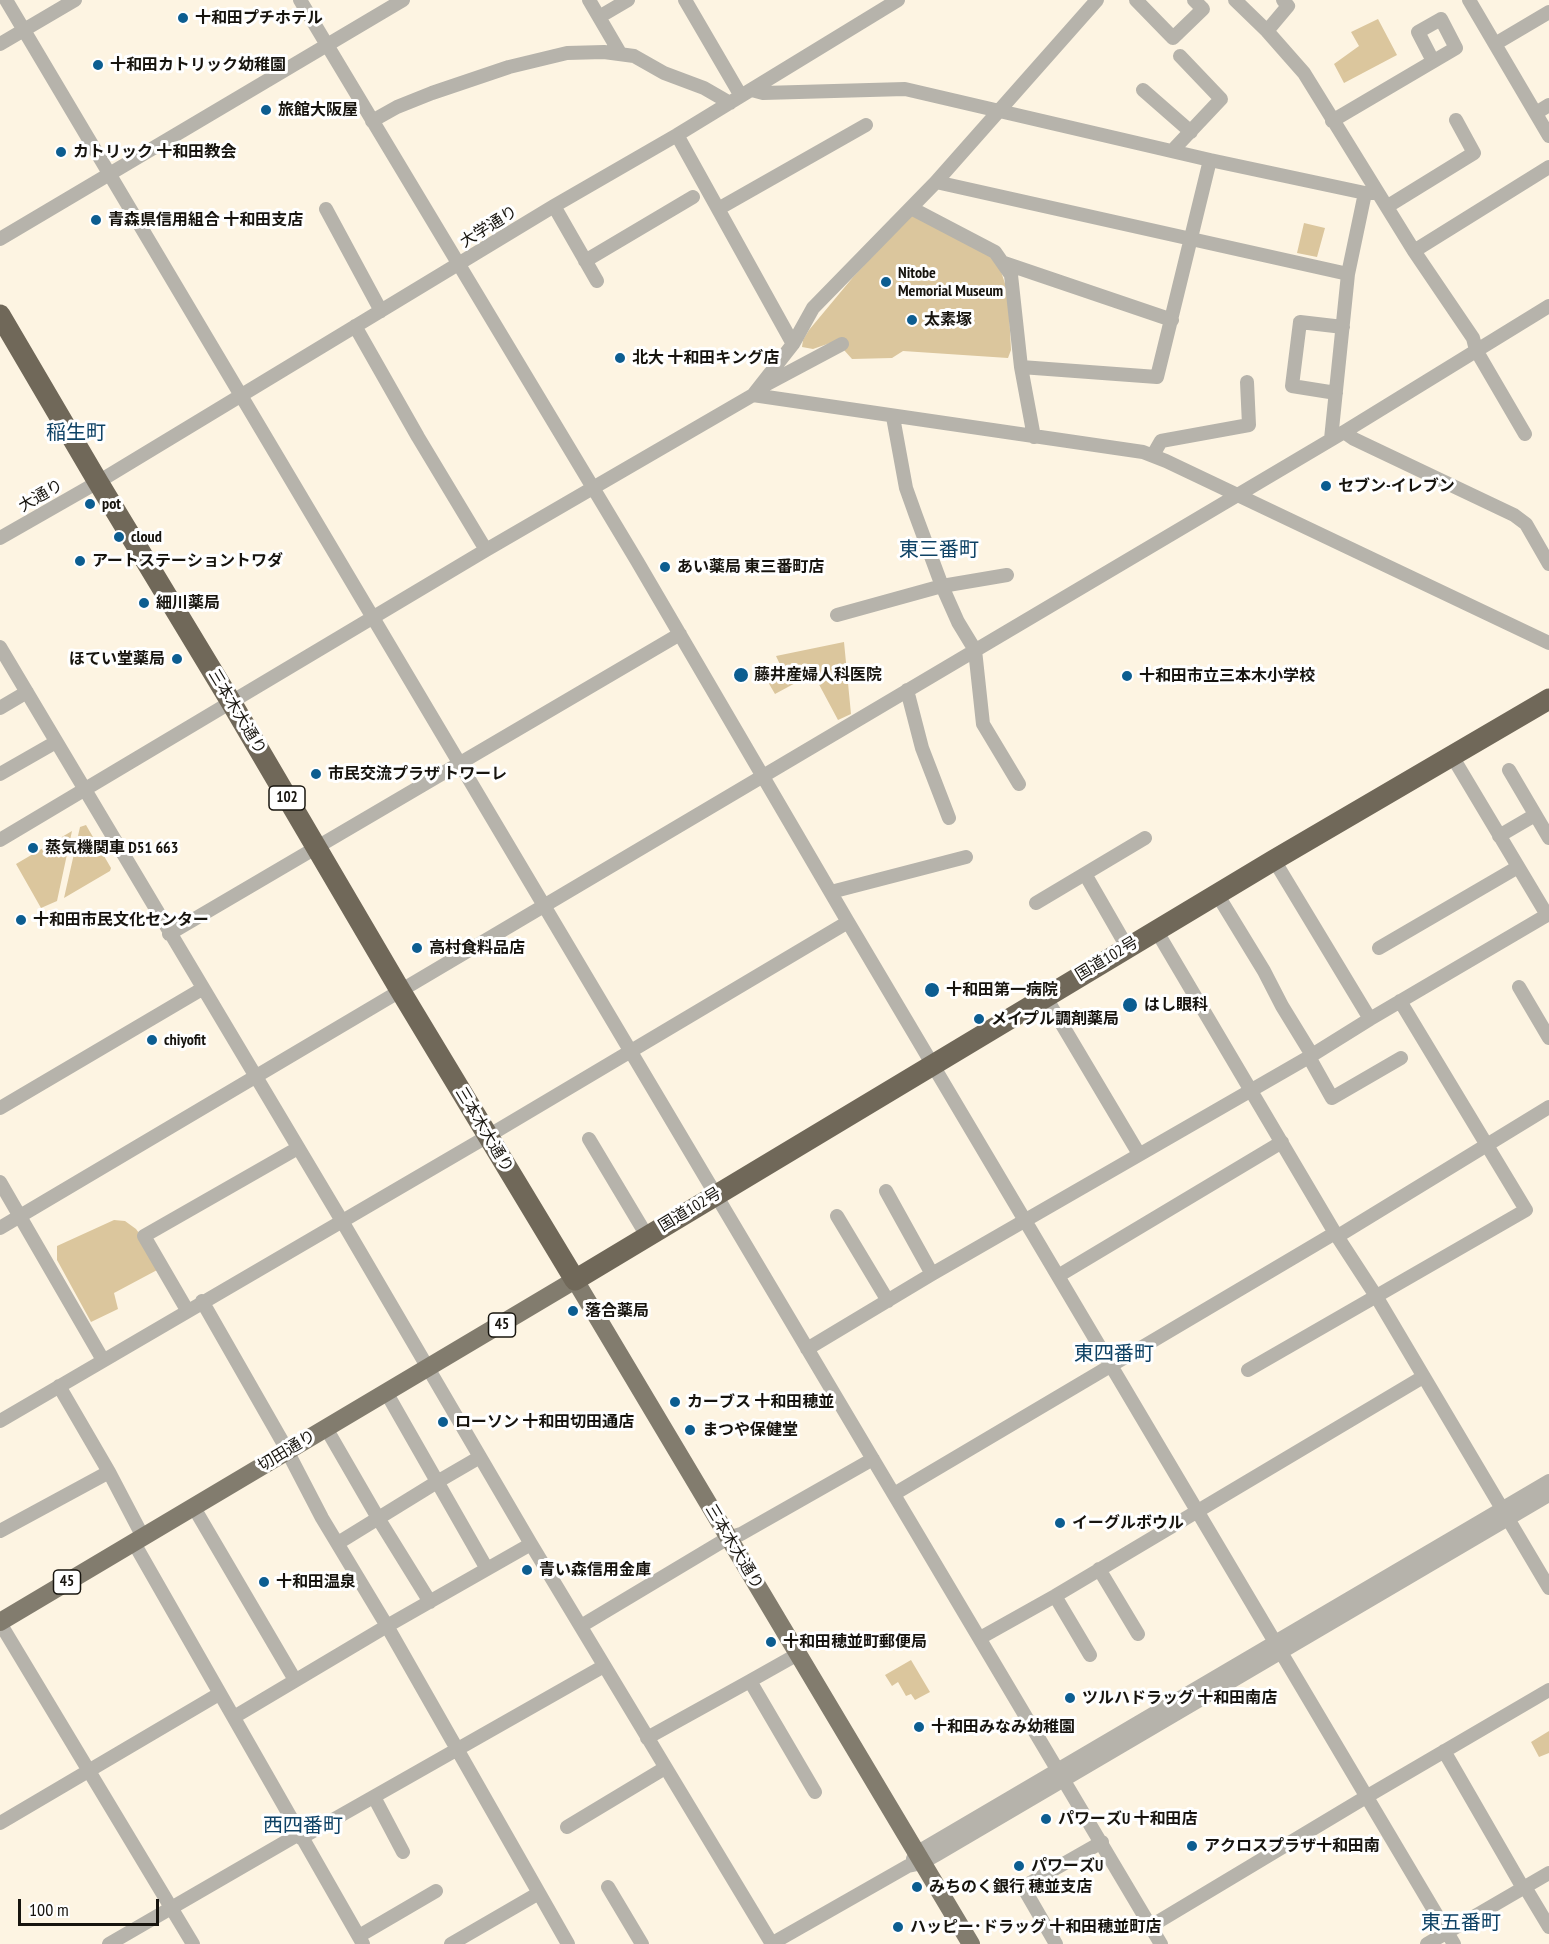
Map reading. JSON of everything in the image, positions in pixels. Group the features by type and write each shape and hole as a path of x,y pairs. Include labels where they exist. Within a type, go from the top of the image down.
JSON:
{"highway":[{"name":"三本木大通り","path":"0,315 400,990 575,1280"},
{"name":"国道102号","path":"575,1280 1127,947 1549,699"}],"main road":[{"name":"切田通り","path":"0,1622 575,1280"},
{"name":"三本木大通り","path":"575,1280 798,1654 916,1860 971,1944"}],"street":[{"path":"6,0 1161,1944"},
{"path":"0,44 75,0"},
{"path":"300,0 680,634 1450,1938"},
{"path":"0,239 403,0"},
{"path":"589,0 620,53"},
{"path":"599,17 628,0"},
{"path":"686,0 741,96"},
{"name":"大学通り","path":"98,482 898,0"},
{"path":"755,392 793,344 813,308 936,182 1097,0"},
{"path":"1136,0 1173,38 1203,9 1194,0"},
{"path":"1234,0 1267,31 1304,73 1372,193 1388,206 1414,251 1473,338 1476,350 1525,434"},
{"path":"1267,31 1288,6 1283,0"},
{"path":"1469,0 1549,136"},
{"path":"1495,44 1549,12"},
{"path":"372,121 397,107 432,93 539,59 567,53 620,53 704,88 741,96 763,93 905,89 1210,160 1372,193"},
{"path":"1172,151 1221,99 1180,56"},
{"path":"1332,121 1433,61"},
{"path":"1143,90 1191,132"},
{"path":"1536,113 1549,105"},
{"path":"1388,206 1474,153 1456,120"},
{"path":"718,209 866,125"},
{"path":"677,135 793,344"},
{"path":"1021,367 1157,377 1210,160"},
{"path":"1414,251 1549,167"},
{"path":"936,182 1348,274"},
{"path":"1331,439 1348,274 1372,193"},
{"path":"585,261 693,197"},
{"path":"554,206 597,281"},
{"path":"911,208 995,252 1011,275 1021,367 1034,437"},
{"path":"326,209 381,312"},
{"path":"1004,262 1172,320"},
{"path":"0,1228 1344,432 1549,306"},
{"path":"1336,393 1292,386 1300,322 1344,327"},
{"path":"355,326 486,550"},
{"path":"0,840 486,550 755,392 842,344"},
{"path":"1153,455 1161,441 1249,425 1247,382"},
{"path":"755,392 893,417 1153,455 1549,643"},
{"path":"893,417 906,488 942,586 958,622 975,650 983,724 1018,784"},
{"path":"1344,432 1353,440 1514,515 1526,524 1549,564"},
{"name":"大通り","path":"0,538 98,482"},
{"path":"837,615 942,586 1007,575"},
{"path":"169,934 680,634"},
{"path":"0,647 342,1221 531,1544 771,1944 1505,1514 1549,1481"},
{"path":"907,690 922,748 949,818"},
{"path":"0,708 27,692"},
{"path":"0,774 56,742"},
{"path":"807,1349 932,1274 1311,1056 1547,915 1452,756"},
{"path":"1509,771 1549,838"},
{"path":"1499,836 1535,814"},
{"path":"1036,903 1145,838"},
{"path":"831,892 966,857"},
{"path":"1274,860 1371,1019"},
{"path":"1379,948 1518,867"},
{"path":"1085,873 1127,947"},
{"path":"1217,894 1264,971 1332,1098 1401,1058"},
{"path":"0,1420 488,1136 848,922"},
{"path":"1156,930 1336,1235 1376,1296 1549,1588"},
{"path":"1519,987 1549,1038"},
{"path":"0,1108 202,989"},
{"path":"1046,996 1139,1154"},
{"path":"1248,1370 1526,1210 1400,1001"},
{"path":"894,1494 1336,1235 1549,1107"},
{"path":"589,1139 647,1236"},
{"path":"1058,1276 1282,1142"},
{"path":"187,1310 144,1236 298,1148"},
{"path":"0,1182 103,1360"},
{"path":"886,1191 932,1274"},
{"path":"837,1216 888,1301"},
{"path":"202,1301 568,1944"},
{"path":"980,1638 1055,1596 1423,1377"},
{"path":"59,1386 109,1472 138,1540 219,1694 361,1940 436,1891"},
{"path":"386,1392 487,1569"},
{"path":"326,1428 430,1602"},
{"path":"338,1543 480,1457"},
{"path":"581,1626 728,1538 741,1534 873,1459"},
{"path":"0,1531 109,1472"},
{"path":"1505,1514 1549,1495"},
{"path":"193,1506 295,1680"},
{"path":"234,1717 531,1544"},
{"path":"1100,1569 1138,1634"},
{"path":"1055,1596 1090,1655"},
{"path":"0,1622 193,1944"},
{"path":"648,1738 798,1654"},
{"path":"109,1944 604,1666"},
{"path":"750,1681 815,1792"},
{"path":"1151,1926 1549,1690"},
{"path":"0,1823 219,1694"},
{"path":"1444,1751 1549,1927"},
{"path":"567,1827 665,1768"},
{"path":"374,1797 403,1852"},
{"path":"1056,1944 1023,1887 1102,1842"},
{"path":"1427,1944 1450,1938 1524,1887 1549,1873"},
{"path":"608,1887 642,1944"},
{"path":"451,1944 539,1893"}],"shaded area":[{"path":"1378,19 1397,55 1344,83 1334,64 1359,46 1351,32"},
{"path":"914,212 977,236 999,265 1008,293 1011,350 1008,358 903,351 892,358 852,359 836,341 813,349 802,347 809,330 854,276"},
{"path":"1304,223 1325,228 1317,257 1297,253"},
{"path":"844,642 851,714 838,720 812,674 775,694 768,682 785,675 776,656"},
{"path":"86,825 111,868 110,871 64,898 80,827"},
{"path":"72,831 57,901 41,908 16,864"},
{"path":"114,1220 125,1221 136,1229 159,1269 114,1293 118,1309 91,1322 57,1260 57,1246"},
{"path":"911,1660 930,1692 915,1700 911,1694 906,1696 898,1682 892,1686 885,1675"},
{"path":"1549,1731 1549,1753 1539,1757 1531,1742"}],"place":[{"name":"十和田プチホテル","path":"183,18"},
{"name":"十和田カトリック幼稚園","path":"98,65"},
{"name":"旅館大阪屋","path":"266,110"},
{"name":"カトリック 十和田教会","path":"61,152"},
{"name":"青森県信用組合 十和田支店","path":"96,220"},
{"name":"Nitobe Memorial Museum","path":"886,282"},
{"name":"太素塚","path":"912,320"},
{"name":"北大 十和田キング店","path":"620,358"},
{"name":"セブン-イレブン","path":"1326,486"},
{"name":"pot","path":"90,504"},
{"name":"cloud","path":"119,537"},
{"name":"アートステーショントワダ","path":"80,561"},
{"name":"あい薬局 東三番町店","path":"665,567"},
{"name":"細川薬局","path":"144,603"},
{"name":"ほてい堂薬局","path":"177,659"},
{"name":"藤井産婦人科医院","path":"741,675"},
{"name":"十和田市立三本木小学校","path":"1127,676"},
{"name":"市民交流プラザ トワーレ","path":"316,774"},
{"name":"蒸気機関車 D51 663","path":"33,848"},
{"name":"十和田市民文化センター","path":"21,920"},
{"name":"高村食料品店","path":"417,948"},
{"name":"十和田第一病院","path":"932,990"},
{"name":"はし眼科","path":"1130,1005"},
{"name":"メイプル調剤薬局","path":"979,1019"},
{"name":"chiyofit","path":"152,1040"},
{"name":"落合薬局","path":"573,1311"},
{"name":"カーブス 十和田穂並","path":"675,1402"},
{"name":"ローソン 十和田切田通店","path":"443,1422"},
{"name":"まつや保健堂","path":"690,1430"},
{"name":"イーグルボウル","path":"1060,1523"},
{"name":"青い森信用金庫","path":"527,1570"},
{"name":"十和田温泉","path":"264,1582"},
{"name":"十和田穂並町郵便局","path":"771,1642"},
{"name":"ツルハドラッグ 十和田南店","path":"1070,1698"},
{"name":"十和田みなみ幼稚園","path":"919,1727"},
{"name":"パワーズU 十和田店","path":"1046,1819"},
{"name":"アクロスプラザ十和田南","path":"1192,1846"},
{"name":"パワーズU","path":"1019,1866"},
{"name":"みちのく銀行 穂並支店","path":"917,1887"},
{"name":"ハッピー･ドラッグ 十和田穂並町店","path":"898,1927"}],"district":[{"name":"稲生町","path":"76,433"},
{"name":"東三番町","path":"939,550"},
{"name":"東四番町","path":"1114,1354"},
{"name":"西四番町","path":"303,1826"},
{"name":"東五番町","path":"1461,1923"}]}
